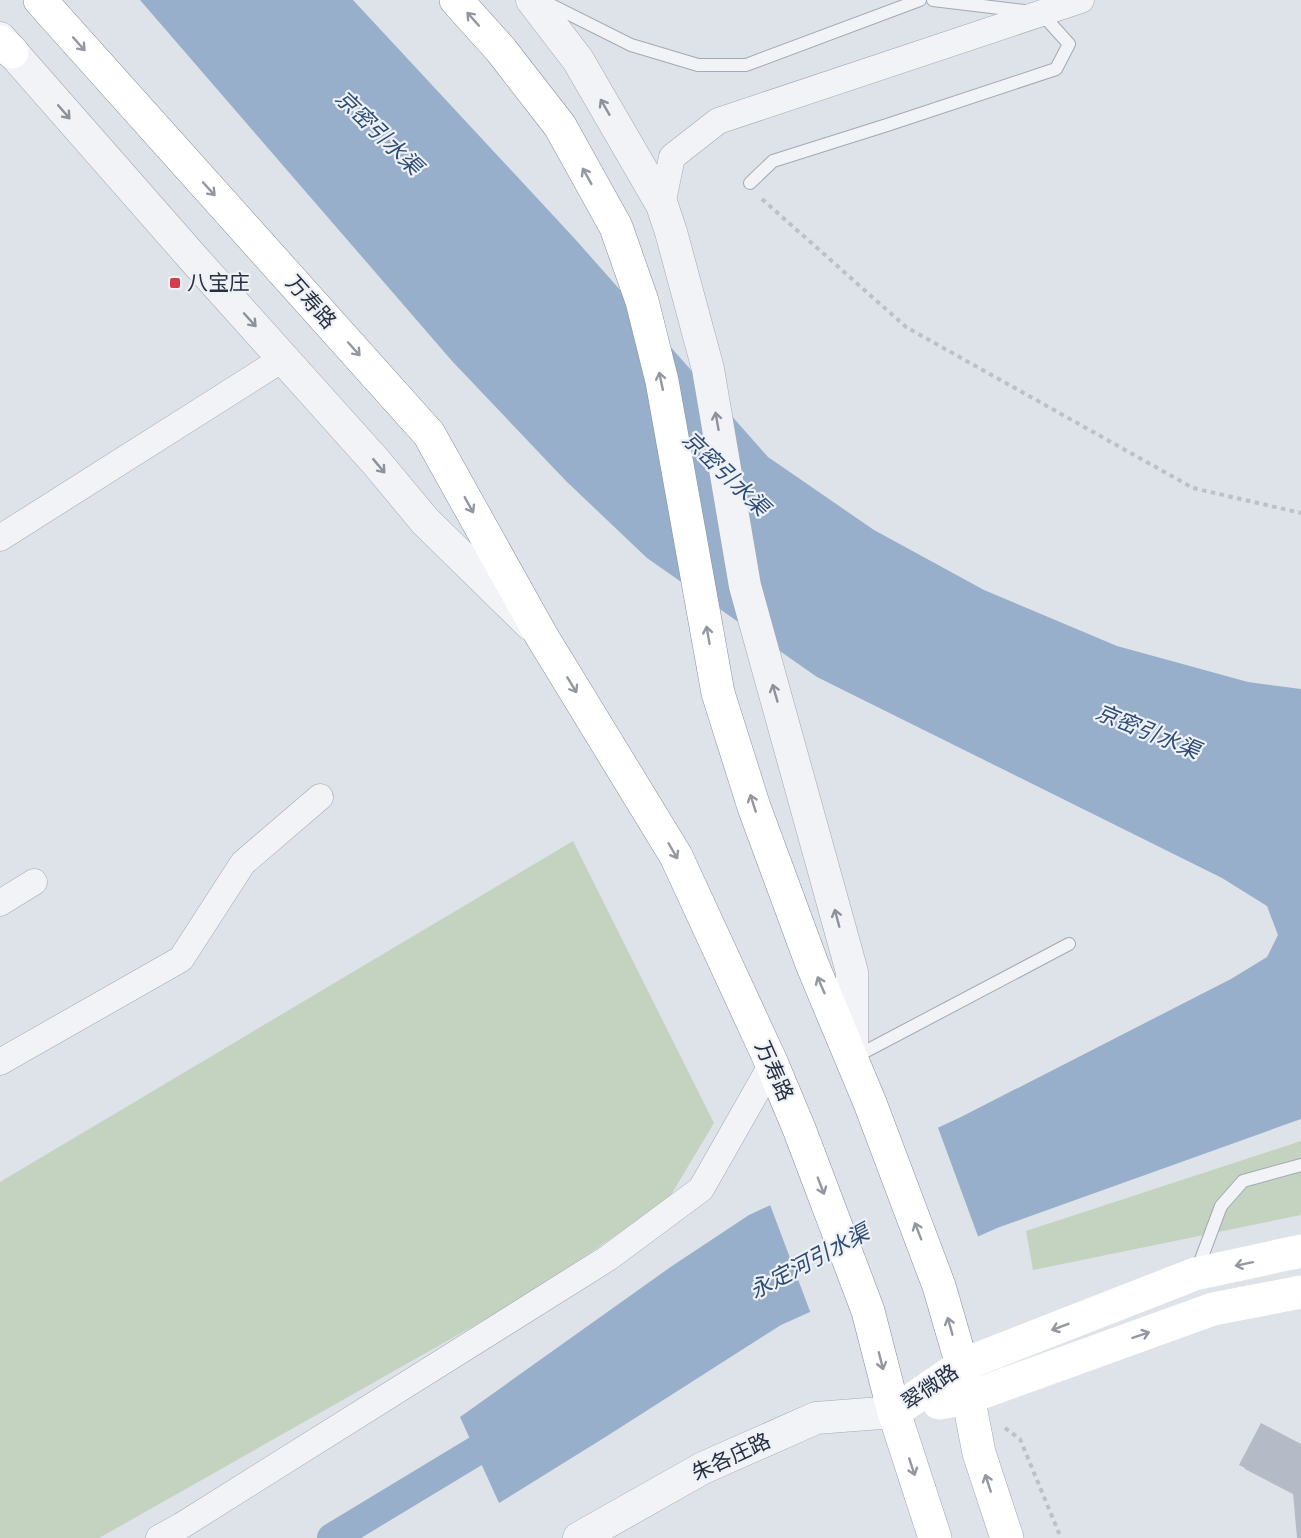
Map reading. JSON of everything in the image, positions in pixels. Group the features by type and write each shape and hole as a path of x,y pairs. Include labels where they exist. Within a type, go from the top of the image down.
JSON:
{"main road":[{"name":"万寿路","path":"40,0 429,434 541,635 676,856 772,1064 800,1131 868,1311 894,1412 935,1538"},
{"path":"456,0 501,50 560,126 616,227 642,301 662,381 718,693 758,819 812,964 870,1103 939,1286 962,1365 978,1454 1007,1538"},
{"name":"翠微路","path":"894,1412 962,1365 1195,1274 1301,1251"},
{"name":"翠微路","path":"894,1412 967,1398 1213,1309 1301,1292"}],"street":[{"path":"532,0 578,60 666,219 708,369 745,586 852,972 852,1059"},
{"path":"666,219 672,157 717,121 1081,0"},
{"name":"万寿路","path":"4,44 376,462 425,521 541,635"},
{"path":"0,538 284,358"},
{"path":"0,1062 181,959 243,863 320,797"},
{"path":"0,903 34,882"},
{"path":"159,1538 192,1520 608,1258 701,1189 772,1064"},
{"name":"朱各庄路","path":"579,1538 703,1468 816,1418 894,1412"}],"lane":[{"path":"543,0 631,45 698,65 746,65 920,0"},
{"path":"750,183 773,161 1056,69 1069,44 1041,14 933,0"},
{"path":"852,1059 1069,944"},
{"path":"1195,1274 1221,1206 1243,1181 1301,1165"}],"path":[{"path":"750,183 758,196 906,327 1193,488 1301,513"},
{"path":"1002,1425 1020,1439 1061,1538"}],"green space":[{"path":"573,841 714,1123 668,1200 523,1298 99,1538 0,1538 0,1182"},
{"path":"1301,1141 1301,1215 1033,1270 1026,1231"}],"water":[{"name":"京密引水渠","path":"140,0 353,0 575,239 768,457 874,530 984,590 1117,646 1248,682 1301,689 1301,1119 997,1228 781,1325 499,1503 460,1417 672,1266 749,1215 961,1117 1231,979 1267,957 1278,935 1267,906 1222,878 817,677 647,558 566,481 452,361"}],"pier":[{"path":"937,1125 979,1239 811,1314 769,1202"}],"building":[{"path":"1261,1423 1301,1444 1301,1538 1297,1538 1293,1493 1239,1465"}],"waterway":[{"name":"永定河引水渠","path":"332,1538 509,1431"}],"place":[{"name":"八宝庄","path":"175,283"}]}
